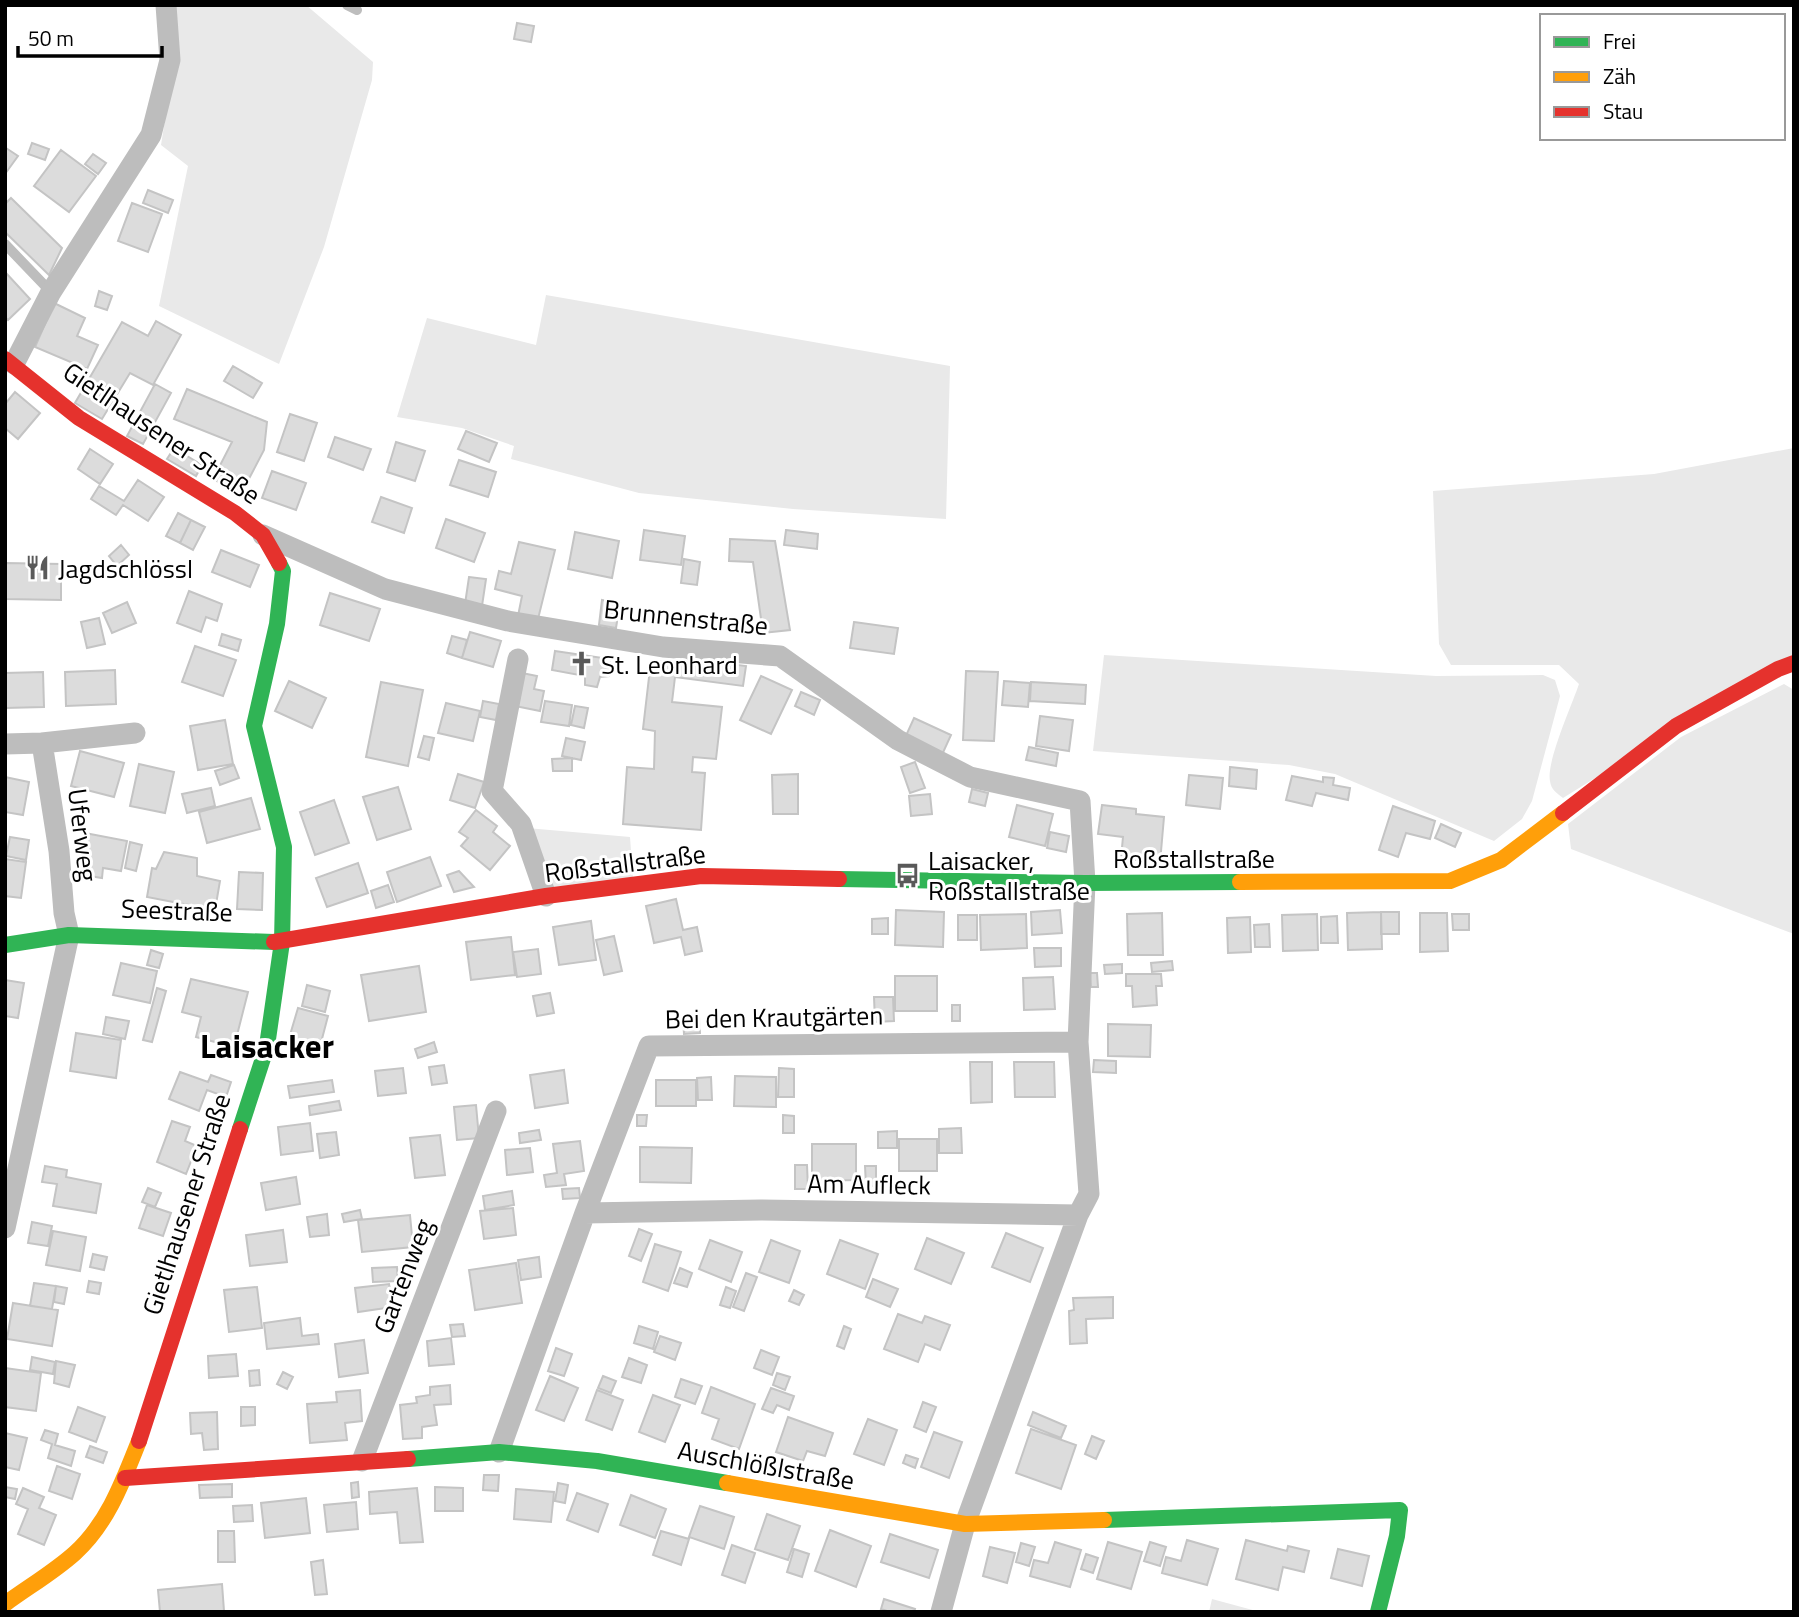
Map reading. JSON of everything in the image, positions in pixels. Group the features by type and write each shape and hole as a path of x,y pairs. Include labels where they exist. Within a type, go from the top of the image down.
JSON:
{"street":[{"name":"Gietlhausener Straße","path":"5,1604 76,1552 105,1518 125,1478 145,1426 267,1046 282,942 284,847 254,726 277,624 283,571 263,535 235,513 79,418 10,362 150,135 170,60 166,5"},
{"name":"Brunnenstraße","path":"263,535 385,589 496,618 650,645 780,656 898,740 971,778 1080,801 1085,883"},
{"path":"518,659 492,791 521,824 545,896"},
{"name":"Roßstallstraße","path":"282,942 545,896 701,876 1085,883 1450,881 1501,860 1676,726 1778,669 1794,663"},
{"path":"5,744 42,743 135,733"},
{"name":"Uferweg","path":"42,743 69,935"},
{"path":"941,1612 965,1524 1078,1215 1089,1194 1079,1042 1085,883"},
{"name":"Seestraße","path":"5,944 69,935 282,942"},
{"path":"5,1228 12,1168 69,935"},
{"name":"Bei den Krautgärten","path":"585,1213 649,1046 1079,1042"},
{"name":"Gartenweg","path":"362,1461 496,1111"},
{"name":"Am Aufleck","path":"585,1213 768,1210 1078,1215"},
{"path":"499,1452 585,1213"},
{"name":"Auschlößlstraße","path":"125,1478 499,1452 597,1461 965,1524 1400,1510 1397,1536 1378,1612"}],"lane":[{"path":"5,244 51,292"}],"shaded area":[{"path":"175,5 306,5 373,62 372,80 324,247 279,364 159,306 188,166 161,145 175,57"},
{"path":"546,295 950,366 946,519 793,509 639,493 511,459 514,446 462,428 397,417 427,318 536,345"},
{"path":"1794,448 1794,654 1563,798 1552,787 1550,772 1556,747 1579,684 1559,665 1451,665 1439,644 1433,491 1654,474"},
{"path":"1104,655 1436,676 1543,675 1555,680 1560,696 1532,801 1522,819 1494,841 1335,774 1289,765 1093,751"},
{"path":"1784,684 1794,690 1794,934 1571,849 1568,824 1681,737"},
{"path":"527,828 630,837 633,879 549,891"},
{"path":"1212,1599 1260,1612 1209,1612"}],"building":[{"path":"517,23 534,26 531,42 514,39"},
{"path":"32,143 49,149 45,160 28,154"},
{"path":"5,149 18,156 5,174"},
{"path":"61,150 96,176 69,212 34,186"},
{"path":"93,154 106,163 98,174 85,164"},
{"path":"148,190 173,200 168,213 143,203"},
{"path":"11,198 62,248 49,275 5,232 5,204"},
{"path":"132,203 162,214 148,252 118,241"},
{"path":"6,273 30,299 8,320 5,317"},
{"path":"99,291 112,296 107,310 95,306"},
{"path":"54,303 85,318 77,336 98,345 87,369 35,347"},
{"path":"156,321 181,335 153,385 130,373 102,419 75,403 122,322 148,336"},
{"path":"233,366 262,383 253,398 224,381"},
{"path":"155,384 171,393 143,444 127,436"},
{"path":"187,389 267,422 264,450 241,494 213,479 232,442 174,419"},
{"path":"15,392 40,413 18,439 5,428 5,404"},
{"path":"290,414 317,423 304,461 277,452"},
{"path":"466,431 497,443 489,462 458,449"},
{"path":"335,437 371,449 363,470 328,457"},
{"path":"396,442 425,451 415,481 387,472"},
{"path":"174,448 202,465 196,476 167,459"},
{"path":"90,449 113,464 100,484 78,469"},
{"path":"459,460 496,472 488,497 450,485"},
{"path":"272,471 306,483 296,510 262,498"},
{"path":"138,480 164,497 148,521 123,505 116,515 91,499 99,486 124,501"},
{"path":"381,497 412,508 404,533 372,522"},
{"path":"178,513 191,520 180,543 166,536"},
{"path":"446,519 485,533 474,562 436,548"},
{"path":"191,520 205,527 193,550 180,543"},
{"path":"644,530 685,536 681,565 640,560"},
{"path":"786,530 818,534 817,549 784,545"},
{"path":"575,532 619,541 612,578 568,569"},
{"path":"730,539 775,541 790,630 763,633 753,562 729,561"},
{"path":"519,542 555,550 538,619 518,616 522,596 495,589 499,571 511,574"},
{"path":"121,545 129,555 117,566 109,556"},
{"path":"221,550 259,565 250,587 212,572"},
{"path":"684,559 700,562 697,585 681,583"},
{"path":"5,563 61,564 61,600 5,599"},
{"path":"469,577 486,579 482,606 465,604"},
{"path":"189,591 222,604 217,621 206,617 201,632 177,623"},
{"path":"330,593 380,609 369,641 320,625"},
{"path":"602,600 620,603 616,628 599,625"},
{"path":"127,602 136,623 112,633 103,613"},
{"path":"99,618 105,644 87,648 81,622"},
{"path":"854,622 898,628 894,654 850,648"},
{"path":"470,632 501,641 493,667 462,658"},
{"path":"222,634 241,640 238,651 219,645"},
{"path":"452,636 467,640 462,658 447,653"},
{"path":"195,646 236,660 223,696 182,682"},
{"name":"St. Leonhard","path":"555,651 610,659 609,676 600,677 597,687 585,685 585,676 552,670"},
{"path":"676,657 746,666 743,686 675,677 672,702 722,707 716,759 693,757 692,772 705,773 701,830 623,824 627,767 654,769 655,731 643,729 651,660 675,663"},
{"path":"115,670 116,704 66,706 65,672"},
{"path":"966,671 998,672 994,741 963,740"},
{"path":"43,672 44,707 5,708 5,673"},
{"path":"522,673 537,676 534,689 544,691 540,711 515,706"},
{"path":"761,676 792,690 771,734 740,720"},
{"path":"289,681 326,698 312,728 275,711"},
{"path":"1004,681 1030,683 1028,707 1002,705"},
{"path":"381,682 423,690 408,766 366,757"},
{"path":"1031,682 1086,685 1085,704 1030,701"},
{"path":"801,692 820,700 814,715 795,706"},
{"path":"483,701 499,704 496,720 480,717"},
{"path":"545,701 572,705 569,726 541,722"},
{"path":"446,703 480,711 473,741 438,733"},
{"path":"575,706 588,708 584,728 571,725"},
{"path":"1040,716 1073,720 1069,751 1036,746"},
{"path":"914,718 951,735 941,757 904,740"},
{"path":"225,720 233,764 198,770 190,726"},
{"path":"424,736 434,738 429,760 418,757"},
{"path":"566,738 585,742 581,760 562,756"},
{"path":"1029,747 1058,753 1056,766 1026,760"},
{"path":"80,751 124,763 114,797 71,786"},
{"path":"572,758 572,771 553,771 552,759"},
{"path":"915,762 925,788 910,793 901,767"},
{"path":"139,764 174,772 165,813 130,806"},
{"path":"234,765 239,778 220,785 215,771"},
{"path":"1230,767 1257,770 1256,789 1229,786"},
{"path":"458,774 484,782 475,808 450,800"},
{"path":"798,774 798,814 773,814 772,775"},
{"path":"1189,775 1223,778 1220,809 1186,805"},
{"path":"1292,776 1323,782 1323,777 1334,778 1333,785 1350,788 1348,800 1316,793 1312,806 1286,800"},
{"path":"5,777 29,782 23,815 5,812"},
{"path":"398,787 411,829 377,840 363,797"},
{"path":"211,788 215,806 187,813 182,794"},
{"path":"972,789 988,793 985,806 969,802"},
{"path":"930,794 932,814 911,816 909,796"},
{"path":"251,798 260,829 207,843 199,812"},
{"path":"334,800 349,843 315,855 300,812"},
{"path":"1017,805 1053,814 1045,846 1009,837"},
{"path":"1102,805 1136,809 1136,814 1164,817 1160,863 1121,858 1123,837 1098,834"},
{"path":"1393,806 1435,821 1430,839 1406,833 1398,857 1379,850"},
{"path":"476,810 497,826 493,832 510,846 490,870 461,846 468,838 459,832"},
{"path":"1441,824 1461,833 1455,847 1435,838"},
{"path":"1050,832 1069,836 1066,852 1047,848"},
{"path":"85,833 127,841 121,871 103,868 102,878 77,874"},
{"path":"10,837 29,840 26,860 6,856"},
{"path":"130,842 142,845 136,871 125,868"},
{"path":"164,852 197,858 197,876 220,881 215,910 147,897 152,868 156,869"},
{"path":"430,857 441,886 397,902 387,872"},
{"path":"5,859 26,862 21,898 5,896"},
{"path":"358,863 368,893 327,907 316,878"},
{"path":"459,871 474,887 454,892 447,875"},
{"path":"239,872 263,873 262,910 237,909"},
{"path":"388,885 394,902 376,908 371,891"},
{"path":"676,899 683,930 697,927 702,951 685,955 681,937 654,943 646,906"},
{"path":"896,910 944,912 943,947 895,945"},
{"path":"1060,910 1062,933 1032,935 1031,912"},
{"path":"1381,912 1399,912 1399,934 1381,934"},
{"path":"1381,912 1382,949 1348,950 1347,913"},
{"path":"1162,913 1163,955 1128,955 1127,914"},
{"path":"1420,913 1447,913 1448,951 1420,952"},
{"path":"1026,914 1027,948 981,950 980,915"},
{"path":"1317,914 1318,950 1283,951 1282,915"},
{"path":"1452,914 1469,914 1469,930 1453,930"},
{"path":"958,915 977,915 977,940 958,940"},
{"path":"1337,916 1338,943 1321,943 1321,917"},
{"path":"1250,917 1251,952 1228,953 1227,918"},
{"path":"888,918 888,934 872,934 872,919"},
{"path":"591,921 596,960 559,965 553,927"},
{"path":"1269,924 1270,947 1255,947 1254,925"},
{"path":"614,936 622,971 604,975 596,940"},
{"path":"511,937 515,975 471,980 466,942"},
{"path":"1034,948 1061,948 1061,966 1035,967"},
{"path":"538,949 541,974 517,977 513,952"},
{"path":"151,950 163,954 159,968 147,965"},
{"path":"1172,961 1173,970 1152,972 1151,963"},
{"path":"121,963 157,971 150,1003 113,995"},
{"path":"1122,964 1122,973 1105,974 1104,965"},
{"path":"419,966 426,1012 369,1021 361,975"},
{"path":"1090,973 1097,973 1098,987 1091,987"},
{"path":"1126,974 1161,974 1162,986 1156,986 1157,1005 1133,1007 1132,986 1126,986"},
{"path":"895,976 937,976 937,1011 895,1011"},
{"path":"1053,977 1055,1009 1024,1010 1023,978"},
{"path":"191,979 248,992 234,1047 196,1037 201,1017 182,1012"},
{"path":"5,980 24,983 18,1018 5,1016"},
{"path":"307,985 330,991 325,1012 302,1006"},
{"path":"157,988 166,991 152,1042 143,1040"},
{"path":"550,993 554,1013 537,1016 533,996"},
{"path":"874,997 893,997 894,1021 875,1022"},
{"path":"952,1005 960,1005 960,1021 952,1021"},
{"path":"298,1008 328,1016 318,1054 287,1045"},
{"path":"699,1016 700,1033 684,1034 683,1017"},
{"path":"106,1017 129,1021 125,1039 103,1034"},
{"path":"1108,1024 1151,1025 1150,1057 1108,1056"},
{"path":"76,1033 121,1040 116,1078 70,1071"},
{"path":"434,1042 437,1052 418,1058 415,1049"},
{"path":"1094,1060 1116,1061 1116,1073 1093,1072"},
{"path":"970,1062 992,1062 992,1102 971,1103"},
{"path":"1014,1062 1054,1062 1055,1097 1015,1097"},
{"path":"444,1065 447,1083 432,1085 429,1067"},
{"path":"403,1068 406,1093 378,1096 375,1071"},
{"path":"779,1068 794,1069 794,1097 778,1097"},
{"path":"564,1070 568,1103 535,1108 530,1075"},
{"path":"180,1072 208,1082 211,1075 231,1082 226,1097 207,1090 199,1111 169,1099"},
{"path":"735,1076 776,1077 776,1107 734,1106"},
{"path":"711,1077 712,1100 698,1100 697,1078"},
{"path":"332,1080 334,1092 290,1098 288,1086"},
{"path":"656,1080 696,1080 696,1106 656,1106"},
{"path":"339,1101 341,1110 310,1115 309,1106"},
{"path":"476,1105 479,1138 457,1140 454,1107"},
{"path":"637,1115 647,1115 646,1126 637,1126"},
{"path":"783,1115 794,1116 794,1133 783,1133"},
{"path":"172,1121 190,1127 185,1141 197,1146 186,1174 157,1162"},
{"path":"310,1123 313,1151 281,1155 278,1127"},
{"path":"961,1128 962,1153 939,1153 939,1129"},
{"path":"539,1130 541,1140 520,1143 519,1133"},
{"path":"897,1131 897,1148 878,1148 878,1132"},
{"path":"336,1132 339,1155 320,1158 317,1134"},
{"path":"440,1135 445,1175 415,1178 410,1138"},
{"path":"899,1139 937,1139 937,1171 899,1171"},
{"path":"580,1141 584,1171 564,1174 566,1185 546,1187 544,1175 557,1173 553,1144"},
{"path":"812,1144 856,1144 856,1180 812,1181"},
{"path":"640,1147 692,1148 691,1183 640,1182"},
{"path":"530,1148 533,1172 507,1175 505,1150"},
{"path":"795,1165 807,1165 808,1189 795,1189"},
{"path":"45,1166 67,1170 66,1177 101,1184 96,1213 53,1206 57,1184 42,1182"},
{"path":"865,1166 876,1166 876,1186 866,1186"},
{"path":"296,1177 300,1204 266,1210 261,1183"},
{"path":"148,1188 161,1193 155,1207 142,1202"},
{"path":"579,1188 580,1198 563,1199 562,1189"},
{"path":"512,1191 514,1205 485,1210 483,1196"},
{"path":"147,1205 171,1213 163,1236 139,1228"},
{"path":"513,1208 516,1235 484,1239 480,1211"},
{"path":"360,1210 362,1219 344,1222 342,1214"},
{"path":"327,1214 329,1235 310,1237 307,1217"},
{"path":"410,1215 413,1247 362,1252 358,1220"},
{"path":"32,1222 52,1226 48,1246 28,1243"},
{"path":"639,1229 652,1234 641,1261 629,1256"},
{"path":"283,1230 287,1262 250,1266 246,1235"},
{"path":"53,1231 86,1237 80,1271 46,1265"},
{"path":"1006,1233 1043,1248 1030,1282 992,1267"},
{"path":"927,1238 964,1253 951,1284 915,1269"},
{"path":"710,1240 742,1252 731,1282 699,1269"},
{"path":"771,1240 800,1251 789,1283 759,1272"},
{"path":"840,1240 878,1254 865,1289 827,1274"},
{"path":"655,1244 681,1252 668,1291 643,1282"},
{"path":"93,1254 107,1257 104,1270 90,1267"},
{"path":"539,1257 541,1277 521,1280 518,1260"},
{"path":"516,1263 522,1303 475,1310 469,1270"},
{"path":"397,1267 398,1281 373,1282 372,1268"},
{"path":"680,1268 692,1273 687,1287 674,1283"},
{"path":"746,1273 757,1277 744,1311 733,1307"},
{"path":"873,1279 898,1289 890,1307 866,1297"},
{"path":"89,1281 101,1283 99,1294 87,1292"},
{"path":"34,1283 56,1286 52,1309 30,1306"},
{"path":"389,1284 393,1307 358,1312 355,1288"},
{"path":"56,1286 67,1288 64,1304 54,1302"},
{"path":"257,1287 262,1328 229,1332 224,1290"},
{"path":"726,1287 736,1291 730,1308 720,1305"},
{"path":"794,1290 804,1295 799,1305 789,1301"},
{"path":"1113,1297 1113,1318 1086,1319 1087,1343 1070,1344 1069,1311 1074,1310 1073,1298"},
{"path":"13,1303 58,1310 52,1346 7,1339"},
{"path":"898,1314 922,1323 925,1316 950,1325 940,1350 925,1344 918,1362 884,1349"},
{"path":"300,1318 302,1336 318,1334 319,1344 267,1349 264,1323"},
{"path":"463,1324 465,1336 452,1337 450,1325"},
{"path":"639,1326 658,1332 653,1349 634,1343"},
{"path":"844,1326 851,1329 844,1349 837,1346"},
{"path":"660,1336 681,1343 675,1360 654,1352"},
{"path":"451,1338 454,1364 429,1366 427,1341"},
{"path":"364,1340 368,1373 339,1377 335,1344"},
{"path":"556,1348 572,1354 564,1376 548,1371"},
{"path":"761,1350 779,1357 772,1375 754,1368"},
{"path":"236,1354 238,1376 209,1378 208,1356"},
{"path":"32,1357 55,1362 53,1374 30,1370"},
{"path":"629,1358 647,1365 641,1383 622,1377"},
{"path":"56,1361 75,1365 69,1387 54,1383"},
{"path":"5,1368 41,1373 36,1411 5,1407"},
{"path":"259,1370 260,1385 250,1386 249,1371"},
{"path":"283,1372 293,1377 287,1389 277,1384"},
{"path":"777,1373 790,1377 785,1390 773,1385"},
{"path":"550,1376 578,1388 564,1421 536,1410"},
{"path":"603,1376 616,1381 611,1393 598,1388"},
{"path":"681,1379 702,1386 695,1404 675,1397"},
{"path":"450,1385 451,1404 434,1405 437,1425 422,1427 422,1438 403,1439 400,1405 417,1403 416,1397 430,1395 430,1387"},
{"path":"711,1387 755,1404 739,1449 712,1439 719,1419 702,1413"},
{"path":"771,1388 794,1396 789,1410 777,1405 773,1413 762,1409"},
{"path":"360,1390 362,1421 345,1423 347,1440 310,1443 307,1404 337,1402 336,1392"},
{"path":"597,1390 623,1400 612,1430 586,1420"},
{"path":"653,1395 680,1405 665,1442 639,1432"},
{"path":"923,1402 936,1407 926,1432 914,1427"},
{"path":"78,1407 105,1417 96,1442 69,1432"},
{"path":"241,1407 255,1407 255,1425 241,1426"},
{"path":"217,1412 218,1449 204,1450 202,1433 191,1434 190,1413"},
{"path":"1033,1412 1066,1426 1061,1438 1028,1425"},
{"path":"788,1417 833,1433 825,1456 807,1451 803,1461 776,1452"},
{"path":"868,1419 897,1430 884,1465 854,1454"},
{"path":"1031,1429 1076,1445 1061,1489 1016,1473"},
{"path":"45,1430 58,1434 55,1445 75,1451 71,1466 48,1458 52,1444 41,1440"},
{"path":"934,1432 962,1442 949,1478 921,1467"},
{"path":"5,1433 27,1438 19,1470 5,1467"},
{"path":"1092,1436 1104,1441 1096,1459 1085,1454"},
{"path":"90,1446 107,1452 103,1463 86,1457"},
{"path":"906,1455 918,1459 915,1468 903,1463"},
{"path":"57,1466 80,1474 72,1499 49,1491"},
{"path":"484,1475 499,1475 498,1491 483,1490"},
{"path":"358,1482 359,1497 352,1498 351,1483"},
{"path":"558,1483 568,1485 565,1503 555,1501"},
{"path":"232,1484 232,1497 200,1498 199,1485"},
{"path":"5,1487 17,1489 15,1499 5,1497"},
{"path":"435,1487 463,1488 463,1511 435,1511"},
{"path":"23,1488 44,1497 39,1508 56,1515 44,1545 18,1534 28,1509 16,1504"},
{"path":"417,1488 423,1542 400,1543 397,1512 370,1514 369,1492"},
{"path":"516,1489 554,1492 551,1522 514,1519"},
{"path":"577,1493 608,1504 598,1532 567,1520"},
{"path":"631,1495 666,1509 655,1538 620,1525"},
{"path":"306,1498 310,1533 265,1538 261,1503"},
{"path":"356,1502 358,1529 327,1532 324,1505"},
{"path":"252,1505 253,1521 234,1522 233,1506"},
{"path":"700,1506 734,1517 724,1549 689,1537"},
{"path":"767,1514 800,1526 788,1560 755,1549"},
{"path":"830,1530 871,1546 856,1587 815,1571"},
{"path":"218,1531 234,1531 235,1562 218,1562"},
{"path":"661,1531 689,1539 681,1565 653,1555"},
{"path":"890,1534 938,1550 929,1578 881,1562"},
{"path":"1187,1540 1218,1549 1207,1585 1162,1573 1166,1557 1181,1561"},
{"path":"1246,1540 1287,1551 1288,1546 1309,1551 1304,1572 1283,1567 1278,1590 1236,1579"},
{"path":"1055,1542 1081,1550 1070,1587 1030,1576 1034,1560 1048,1563"},
{"path":"1108,1542 1142,1552 1131,1589 1097,1579"},
{"path":"1150,1542 1166,1547 1160,1566 1144,1561"},
{"path":"1021,1543 1035,1547 1029,1566 1016,1562"},
{"path":"732,1545 755,1553 745,1583 722,1575"},
{"path":"990,1547 1015,1553 1007,1583 983,1576"},
{"path":"794,1549 809,1554 802,1577 787,1572"},
{"path":"1338,1549 1369,1556 1362,1586 1331,1578"},
{"path":"1086,1554 1098,1558 1093,1573 1081,1569"},
{"path":"323,1560 327,1594 315,1595 311,1562"},
{"path":"222,1584 224,1611 160,1612 158,1590"},
{"path":"884,1599 915,1609 914,1612 890,1612 881,1609"}],"traffic: fast":[{"path":"240,1129 267,1046 282,942 284,847 254,726 277,624 283,571 279,563"},
{"path":"839,879 1085,883 1240,882"},
{"path":"5,945 69,935 274,942"},
{"path":"408,1459 499,1452 597,1461 727,1483"},
{"path":"1104,1520 1400,1510 1397,1536 1378,1612"}],"traffic: slow":[{"path":"1240,882 1450,881 1501,860 1563,813"},
{"path":"5,1604 58,1567 87,1541 106,1515 139,1441"},
{"path":"727,1483 965,1524 1104,1520"}],"traffic: jam":[{"path":"5,359 79,418 235,513 263,535 279,563"},
{"path":"1563,813 1676,726 1778,669 1794,663"},
{"path":"274,942 546,896 701,876 839,879"},
{"path":"139,1441 240,1129"},
{"path":"125,1478 408,1459"}],"place":[{"name":"Jagdschlössl","path":"38,568"},
{"name":"St. Leonhard","path":"581,664"},
{"name":"Laisacker, Roßstallstraße","path":"908,875"}],"district":[{"name":"Laisacker","path":"267,1046"}]}
